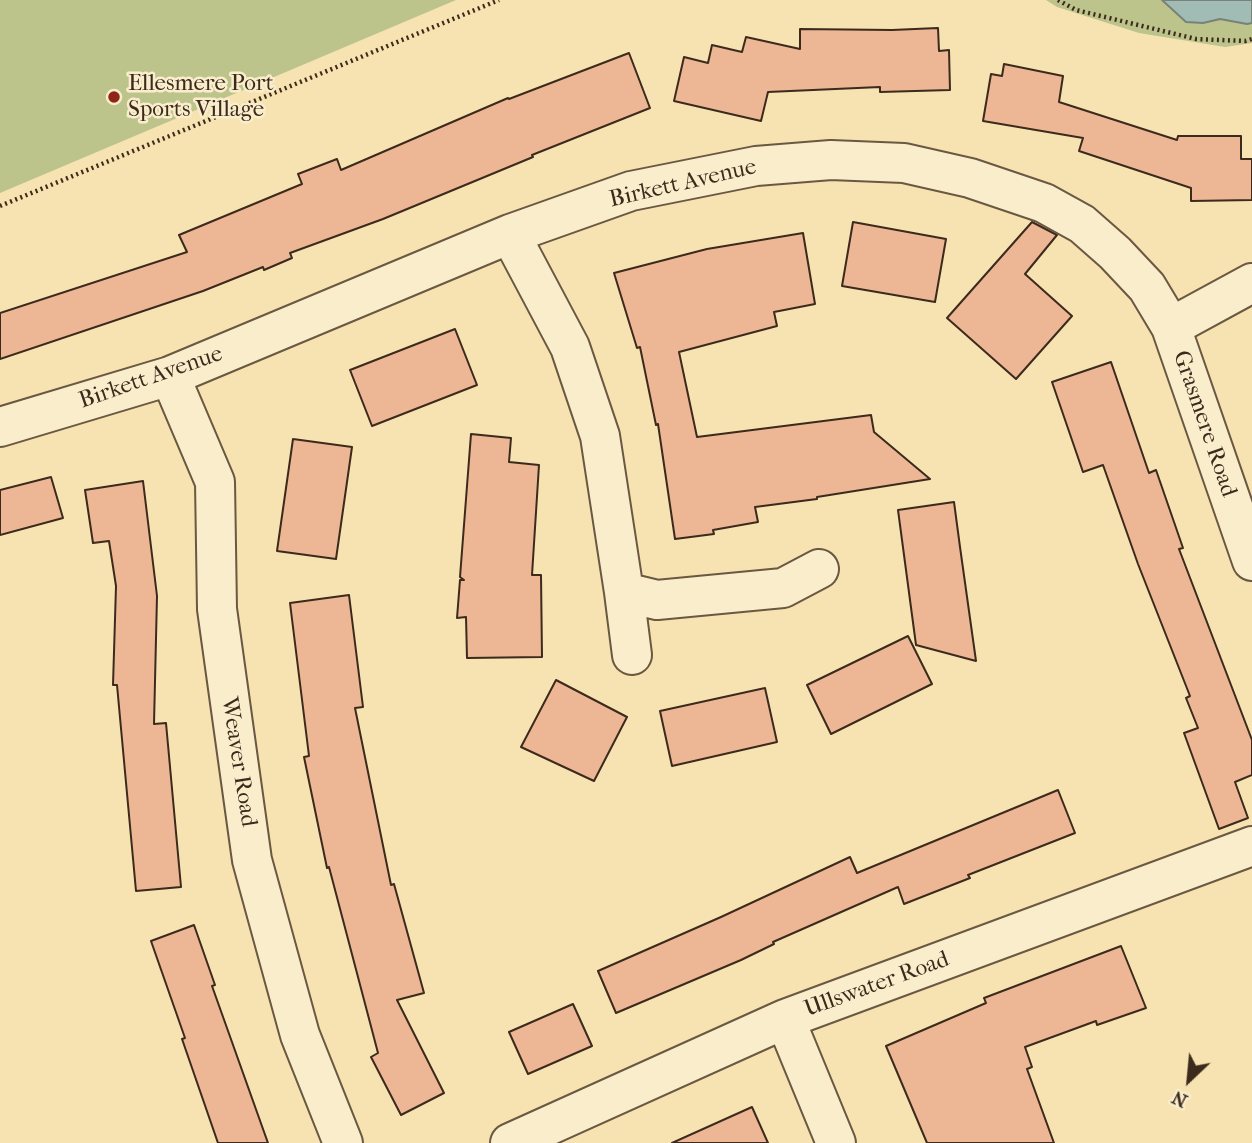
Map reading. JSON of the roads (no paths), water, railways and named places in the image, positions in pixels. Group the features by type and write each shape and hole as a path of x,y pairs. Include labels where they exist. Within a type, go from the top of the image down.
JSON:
{"street":[{"name":"Birkett Avenue","path":"0,427 170,376 510,234 631,191 756,166 831,160 904,163 970,178 1045,204 1082,224 1115,253 1147,287 1171,327"},
{"path":"510,234 570,347 600,436 632,655"},
{"path":"1171,327 1252,283"},
{"name":"Grasmere Road","path":"1171,327 1252,561"},
{"name":"Weaver Road","path":"170,376 215,482 217,609 252,860 300,1035 343,1143"},
{"path":"624,592 657,600 783,588 820,569"},
{"name":"Ullswater Road","path":"510,1143 785,1019 1252,846"},
{"path":"785,1019 836,1143"}],"water":[{"path":"1162,0 1252,0 1252,23 1220,19 1203,23 1186,22"}],"place":[{"name":"Ellesmere Port Sports Village","path":"114,97"}]}
